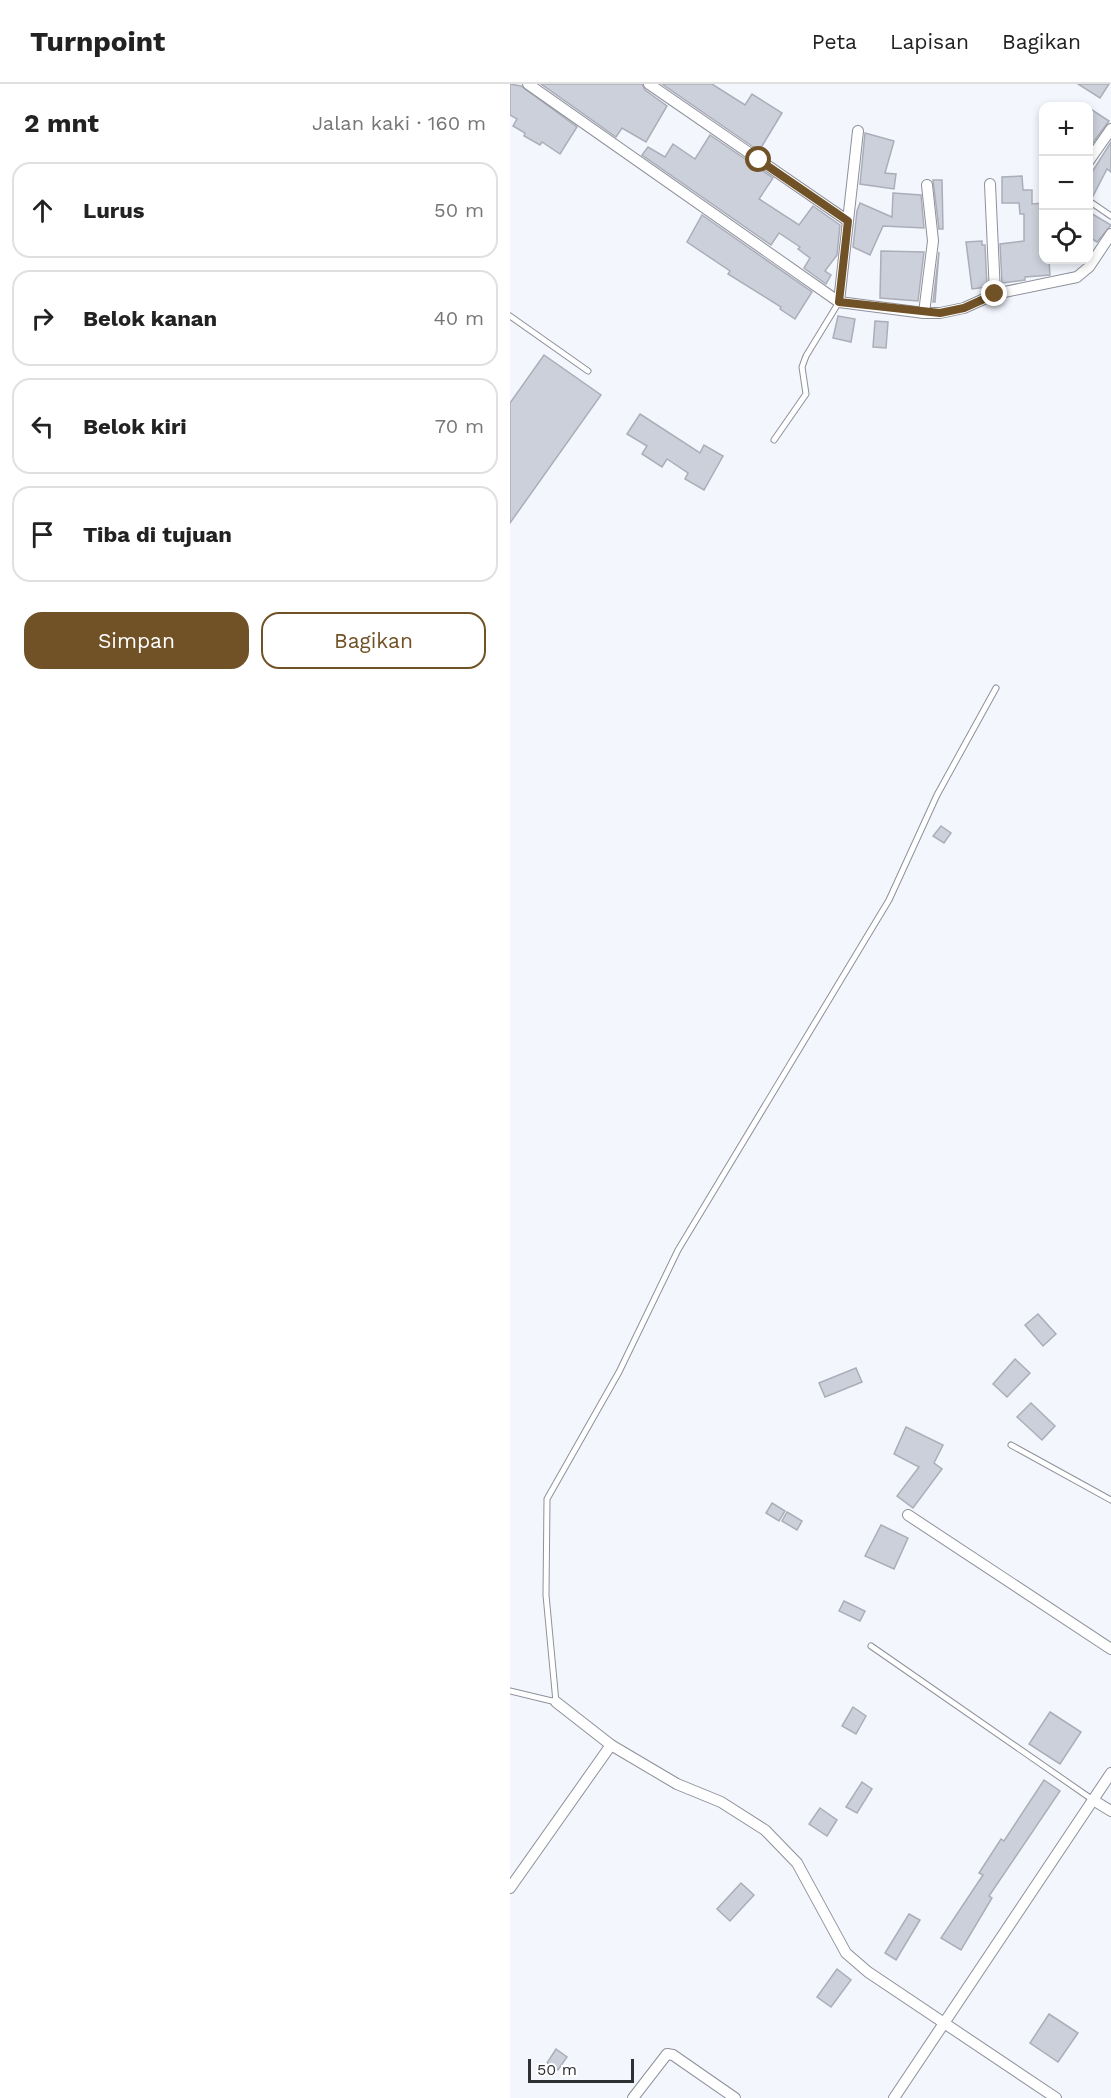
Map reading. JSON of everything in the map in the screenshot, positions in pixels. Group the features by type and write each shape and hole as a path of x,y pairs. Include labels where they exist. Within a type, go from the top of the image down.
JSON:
{"street":[{"path":"528,84 839,302 924,313 940,313 964,308 995,294 1077,277 1089,267 1111,234"},
{"path":"650,84 848,221"},
{"path":"1093,156 1111,129"},
{"path":"839,302 858,131"},
{"path":"990,184 995,294"},
{"path":"924,313 933,241 927,185"},
{"path":"908,1515 1111,1649"},
{"path":"556,1702 611,1745 677,1784 720,1802 765,1830 797,1863 846,1953 868,1972 1056,2098"},
{"path":"510,1888 611,1745"},
{"path":"894,2098 1111,1773"},
{"path":"1093,1800 1111,1811"},
{"path":"633,2098 667,2054 673,2055 735,2098"}],"lane":[{"path":"1093,204 1111,216"},
{"path":"774,440 806,394 802,367 806,356 839,302"},
{"path":"510,316 588,371"},
{"path":"510,1691 556,1702 546,1595 548,1499 619,1372 678,1250 889,900 937,795 996,688"},
{"path":"1011,1445 1111,1500"},
{"path":"870,1646 1093,1800"}],"building":[{"path":"510,84 521,86 577,127 560,154 542,142 540,145 524,136 525,133 513,126 517,119 510,115"},
{"path":"541,84 642,84 645,90 667,106 646,142 622,128 616,137"},
{"path":"662,84 712,84 745,105 752,94 782,113 759,151"},
{"path":"1078,84 1109,84 1100,98"},
{"path":"1093,111 1109,121 1093,143"},
{"path":"865,133 894,141 885,173 896,174 894,189 860,184"},
{"path":"710,135 773,178 759,199 799,225 813,206 840,225 837,255 825,271 831,275 826,284 804,268 810,258 798,249 800,247 779,233 771,245 642,155 648,147 665,157 673,144 695,159"},
{"path":"1111,142 1111,172 1107,169 1093,196 1093,171"},
{"path":"1022,176 1023,190 1032,190 1032,204 1039,203 1039,264 1049,264 1050,275 1025,277 1025,280 1002,283 1000,244 1024,241 1024,214 1020,214 1019,203 1002,203 1002,177"},
{"path":"933,180 942,180 943,229 939,229"},
{"path":"893,193 921,195 924,228 883,226 870,255 853,247 860,203 892,217"},
{"path":"1093,214 1111,225 1097,242 1093,240"},
{"path":"702,215 812,292 795,319 780,309 781,307 728,274 730,271 687,242"},
{"path":"982,241 982,245 985,245 987,287 972,289 966,242"},
{"path":"881,251 924,252 918,301 880,298"},
{"path":"939,252 935,302 933,302"},
{"path":"838,316 855,319 851,342 833,338"},
{"path":"875,321 888,322 886,348 873,347"},
{"path":"544,355 601,395 510,523 510,403"},
{"path":"640,414 700,453 704,445 723,456 704,490 685,479 688,473 667,459 662,467 642,454 647,446 627,434"},
{"path":"941,826 951,833 944,843 933,836"},
{"path":"1038,1314 1056,1334 1043,1346 1025,1325"},
{"path":"1015,1359 1030,1373 1007,1397 993,1384"},
{"path":"856,1368 862,1382 825,1397 819,1383"},
{"path":"1031,1403 1055,1426 1042,1440 1017,1417"},
{"path":"906,1427 943,1445 934,1463 942,1469 913,1508 897,1496 919,1467 894,1454"},
{"path":"772,1503 785,1511 779,1521 766,1513"},
{"path":"787,1512 802,1521 797,1530 782,1521"},
{"path":"881,1525 908,1538 894,1569 865,1556"},
{"path":"844,1601 865,1611 860,1621 839,1611"},
{"path":"853,1707 866,1716 856,1734 842,1726"},
{"path":"1050,1712 1081,1732 1060,1764 1029,1744"},
{"path":"1044,1780 1060,1791 989,1896 992,1898 961,1950 941,1938 983,1875 979,1873 1001,1839 1004,1841"},
{"path":"862,1782 872,1789 857,1813 846,1807"},
{"path":"820,1808 837,1820 827,1836 809,1824"},
{"path":"741,1883 754,1895 730,1921 717,1909"},
{"path":"909,1914 920,1920 896,1960 885,1953"},
{"path":"837,1969 851,1980 831,2007 817,1997"},
{"path":"1049,2014 1078,2033 1058,2062 1030,2043"},
{"path":"556,2049 567,2057 558,2070 547,2063"}],"route":[{"path":"759,160 848,221 839,302 940,313 964,308 995,294"}]}
